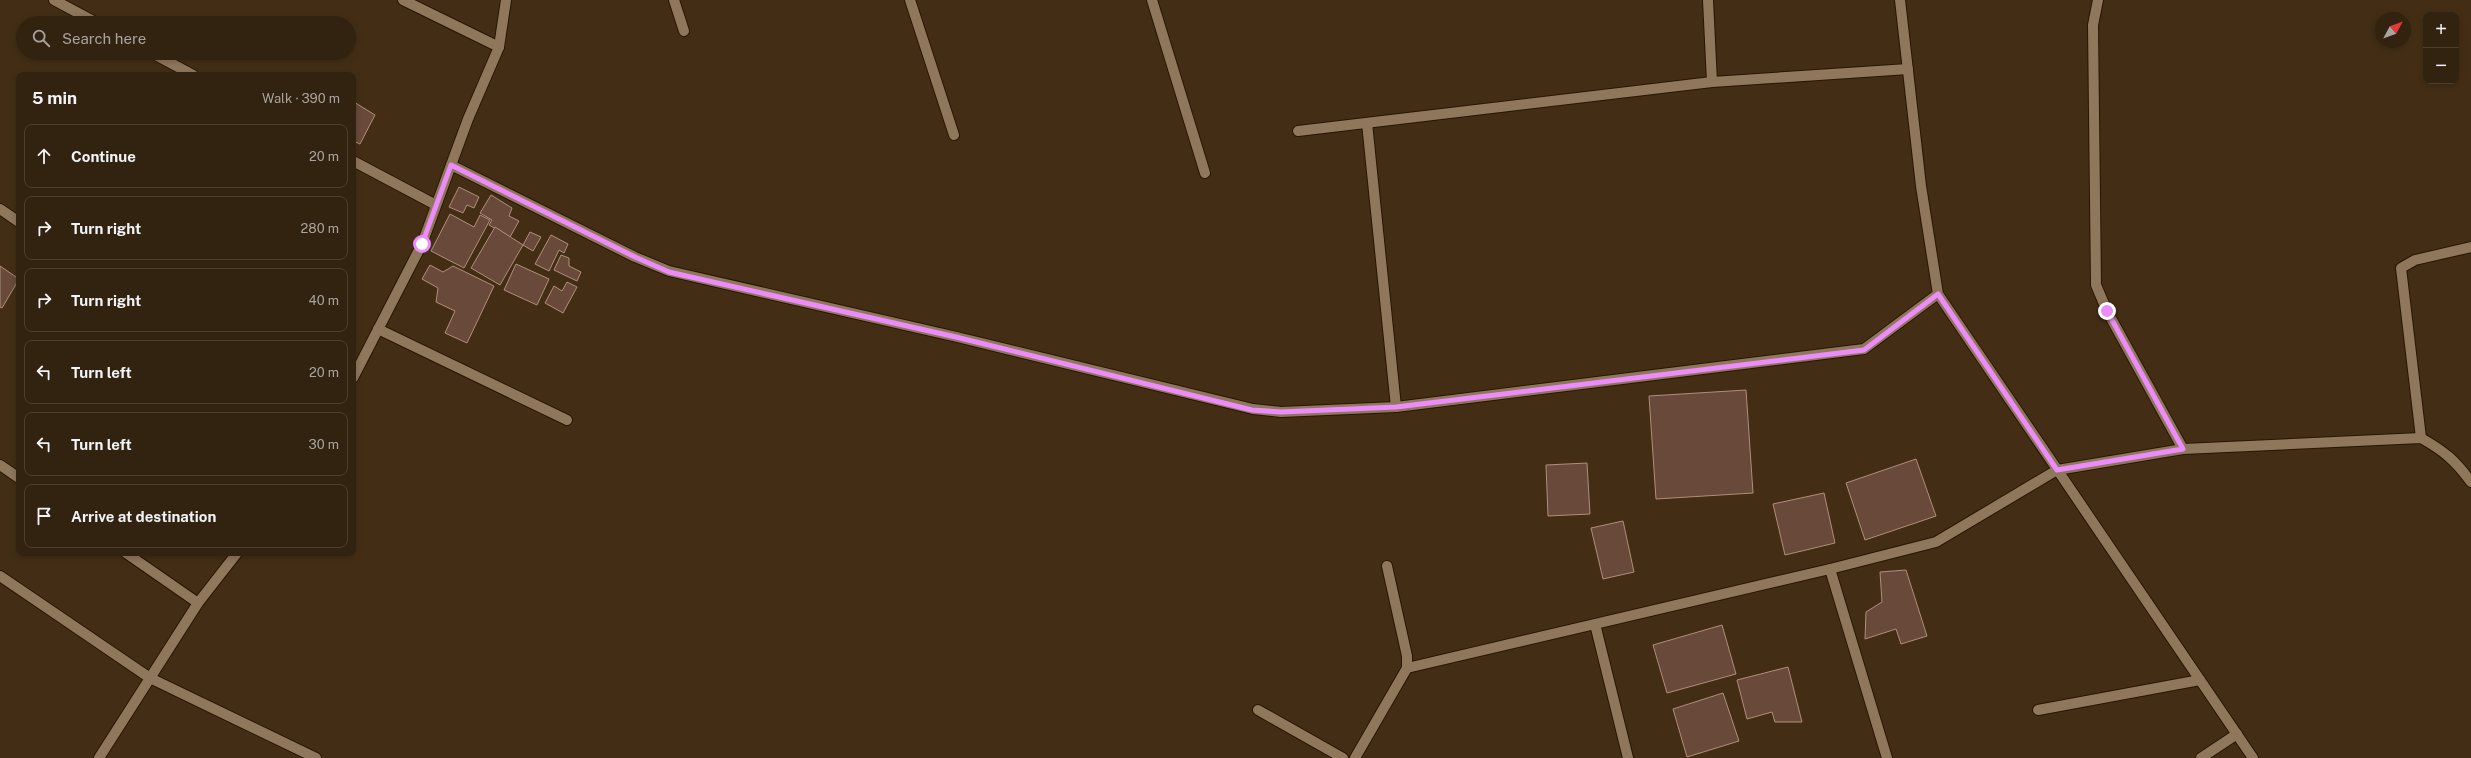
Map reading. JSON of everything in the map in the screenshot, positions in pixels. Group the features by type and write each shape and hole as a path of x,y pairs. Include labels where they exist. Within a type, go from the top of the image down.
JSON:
{"street":[{"path":"54,0 84,16"},
{"path":"403,0 499,47"},
{"path":"356,372 422,244 451,165 499,47 506,0"},
{"path":"674,0 684,31"},
{"path":"910,0 954,135"},
{"path":"1152,0 1205,173"},
{"path":"1708,0 1712,82"},
{"path":"1900,0 1921,186 1938,294 2253,758"},
{"path":"2098,0 2093,25 2096,285 2107,311 2183,449"},
{"path":"165,60 187,72"},
{"path":"1298,131 1712,82 1908,69"},
{"path":"1367,123 1396,407"},
{"path":"356,163 436,205"},
{"path":"451,165 635,257 669,272 956,337 1252,410 1281,412 1396,407 1864,350 1938,294"},
{"path":"0,209 16,220"},
{"path":"2421,438 2401,268 2415,260 2471,247"},
{"path":"378,329 567,420"},
{"path":"1407,668 1830,569 1936,542 2057,470 2183,449 2421,438 2441,449 2455,460 2471,482"},
{"path":"0,465 16,476"},
{"path":"130,556 198,603"},
{"path":"99,758 198,603 235,556"},
{"path":"1355,758 1407,668 1407,656 1387,566"},
{"path":"1830,569 1887,758"},
{"path":"0,576 150,678 316,758"},
{"path":"1595,624 1628,758"},
{"path":"2038,710 2200,680"},
{"path":"1258,710 1343,758"},
{"path":"2201,758 2236,734"}],"building":[{"path":"356,103 375,115 360,144 356,142"},
{"path":"459,187 479,197 474,208 467,205 463,213 449,207"},
{"path":"491,195 512,208 509,216 519,221 510,237 489,225 492,220 480,213"},
{"path":"450,214 474,227 480,215 490,220 464,268 431,251"},
{"path":"495,227 523,245 500,285 471,268"},
{"path":"530,232 541,237 533,251 523,245"},
{"path":"551,235 568,244 564,253 559,250 549,271 535,264"},
{"path":"561,255 569,258 569,266 581,272 577,281 554,270"},
{"path":"516,264 549,279 537,305 504,290"},
{"path":"430,265 443,272 453,266 494,286 467,343 445,333 455,311 436,302 438,288 422,279"},
{"path":"0,266 16,277 16,284 2,308 0,307"},
{"path":"567,282 577,287 563,313 545,303 554,286 562,291"},
{"path":"1746,390 1753,493 1656,499 1649,396"},
{"path":"1916,459 1936,516 1865,540 1846,483"},
{"path":"1587,463 1590,514 1548,516 1546,465"},
{"path":"1824,493 1835,543 1785,555 1773,504"},
{"path":"1623,521 1634,572 1603,579 1591,528"},
{"path":"1906,570 1927,636 1901,644 1896,629 1865,639 1866,612 1882,602 1880,572"},
{"path":"1722,625 1736,674 1667,693 1653,645"},
{"path":"1788,667 1802,722 1775,722 1772,712 1747,719 1737,680"},
{"path":"1723,693 1739,741 1687,757 1673,709"}],"route":[{"path":"422,244 451,165 635,257 669,272 956,337 1252,410 1281,412 1396,407 1864,350 1938,294 2057,470 2183,449 2107,311"}]}
